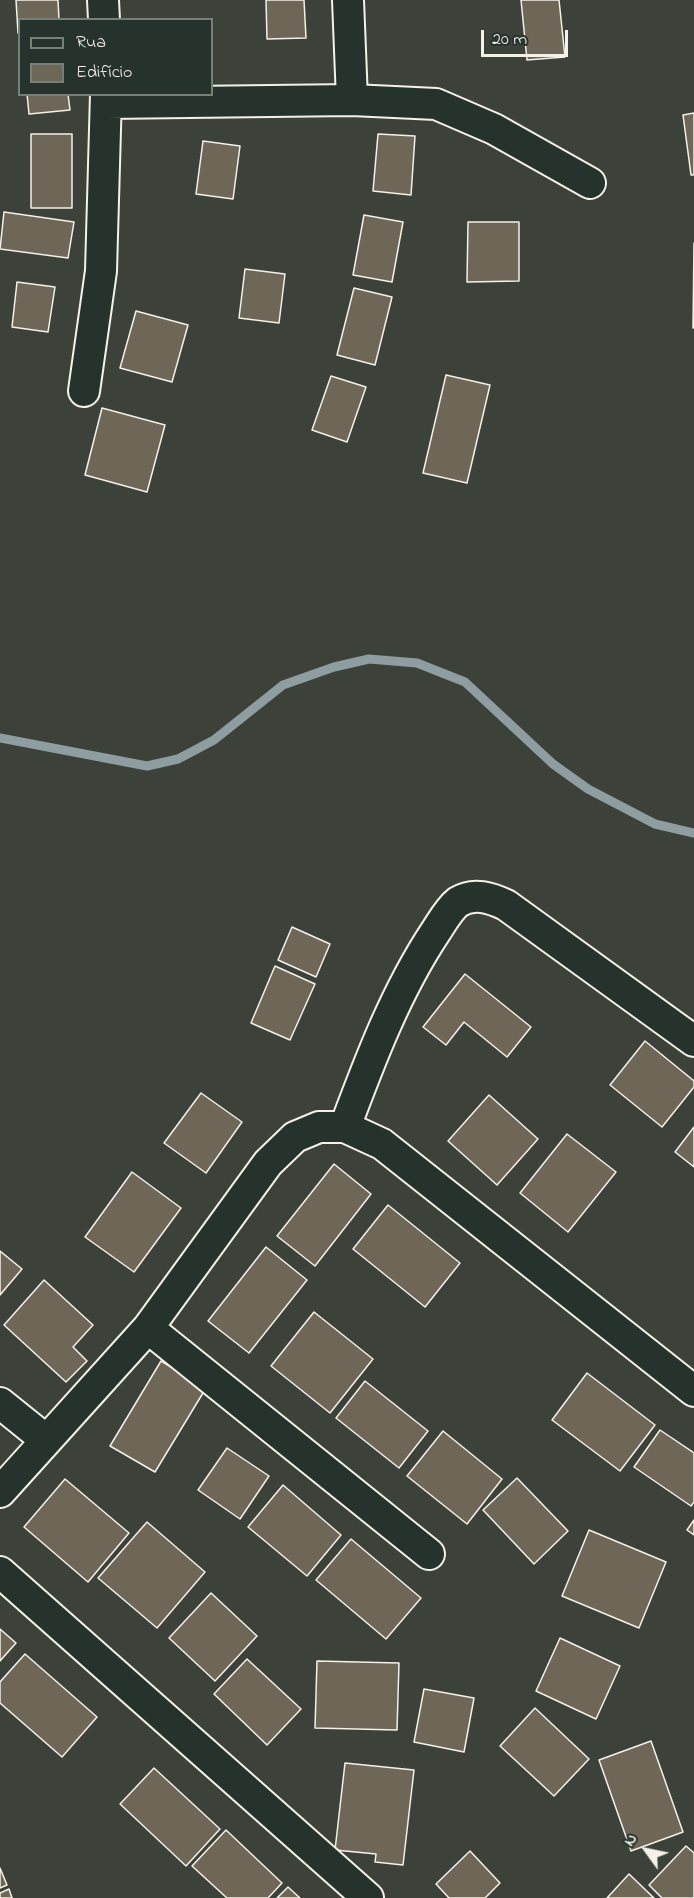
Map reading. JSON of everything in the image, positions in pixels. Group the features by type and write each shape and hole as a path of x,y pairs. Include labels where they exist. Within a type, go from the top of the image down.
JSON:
{"street":[{"path":"103,0 104,18"},
{"path":"348,0 352,99"},
{"path":"84,391 100,271 106,99 352,99 436,104 494,129 590,183"},
{"path":"345,1127 370,1060 417,960 457,903 471,897 490,898 506,905 694,1041"},
{"path":"0,1492 148,1328 268,1163 294,1137 319,1127 345,1127 382,1144 694,1391"},
{"path":"148,1328 429,1554"},
{"path":"0,1403 46,1440"},
{"path":"0,1572 368,1898"}],"building":[{"path":"16,0 58,0 59,18 18,18 18,33"},
{"path":"266,0 304,0 306,38 267,39"},
{"path":"521,0 559,0 565,57 527,60"},
{"path":"27,96 68,96 70,110 29,114"},
{"path":"694,113 694,175 691,175 683,115"},
{"path":"31,134 72,134 72,208 31,208"},
{"path":"378,134 415,136 411,195 373,191"},
{"path":"203,141 240,146 233,199 196,194"},
{"path":"4,212 74,222 68,258 0,249"},
{"path":"364,215 403,222 392,282 353,275"},
{"path":"468,222 519,222 519,281 467,282"},
{"path":"694,243 694,328 693,328"},
{"path":"245,269 285,274 279,323 239,318"},
{"path":"17,282 55,287 48,332 12,327"},
{"path":"354,288 392,297 375,365 337,355"},
{"path":"136,311 188,325 172,382 120,368"},
{"path":"446,375 490,385 467,483 423,473"},
{"path":"331,376 366,387 347,442 312,430"},
{"path":"102,408 165,425 147,492 85,475"},
{"path":"292,927 330,944 316,977 278,960"},
{"path":"275,966 315,984 290,1040 251,1023"},
{"path":"465,974 531,1027 507,1057 464,1022 446,1045 423,1027"},
{"path":"645,1041 694,1081 694,1087 662,1127 610,1085"},
{"path":"201,1093 242,1122 206,1173 164,1143"},
{"path":"489,1095 538,1139 497,1185 448,1141"},
{"path":"694,1127 694,1167 675,1152"},
{"path":"567,1134 616,1172 568,1232 520,1193"},
{"path":"334,1164 371,1194 315,1266 277,1236"},
{"path":"132,1172 181,1208 134,1272 85,1237"},
{"path":"388,1205 460,1263 425,1307 353,1249"},
{"path":"266,1247 307,1280 249,1353 208,1321"},
{"path":"0,1251 22,1269 0,1295"},
{"path":"44,1280 93,1325 73,1347 87,1361 66,1382 4,1325"},
{"path":"314,1312 373,1359 330,1413 271,1366"},
{"path":"161,1361 206,1388 155,1472 110,1446"},
{"path":"587,1373 655,1425 620,1471 552,1420"},
{"path":"365,1381 428,1431 399,1468 336,1418"},
{"path":"660,1430 694,1453 694,1502 691,1506 634,1467"},
{"path":"443,1431 502,1479 467,1524 407,1476"},
{"path":"227,1448 269,1476 240,1519 198,1490"},
{"path":"517,1478 568,1531 534,1564 483,1510"},
{"path":"65,1479 129,1533 88,1582 24,1527"},
{"path":"283,1485 341,1535 307,1576 248,1527"},
{"path":"694,1520 694,1535 687,1530"},
{"path":"147,1522 205,1572 157,1628 98,1578"},
{"path":"589,1530 666,1562 639,1628 562,1596"},
{"path":"351,1539 421,1598 386,1639 316,1580"},
{"path":"211,1593 257,1636 215,1681 169,1638"},
{"path":"0,1629 16,1643 0,1661"},
{"path":"560,1638 620,1666 596,1719 536,1691"},
{"path":"25,1654 97,1717 62,1757 0,1703 0,1682"},
{"path":"247,1659 301,1709 267,1745 214,1694"},
{"path":"317,1661 399,1663 397,1730 315,1728"},
{"path":"424,1689 474,1698 464,1752 414,1742"},
{"path":"535,1708 589,1759 554,1796 500,1746"},
{"path":"651,1741 683,1832 631,1851 599,1760"},
{"path":"345,1763 414,1770 403,1865 375,1862 376,1854 335,1850"},
{"path":"154,1768 220,1829 186,1866 120,1804"},
{"path":"226,1830 282,1883 268,1898 227,1898 192,1866"},
{"path":"686,1846 694,1853 694,1898 662,1898 649,1885"},
{"path":"470,1851 500,1883 485,1898 449,1898 436,1884"},
{"path":"0,1868 7,1885 0,1888"},
{"path":"629,1874 654,1898 607,1898"},
{"path":"288,1887 300,1898 277,1898"},
{"path":"9,1889 12,1898 0,1898 0,1893"}],"waterway":[{"path":"0,738 147,766 178,759 214,740 283,685 334,667 369,659 417,663 465,682 553,764 588,789 655,824 694,833"}]}
